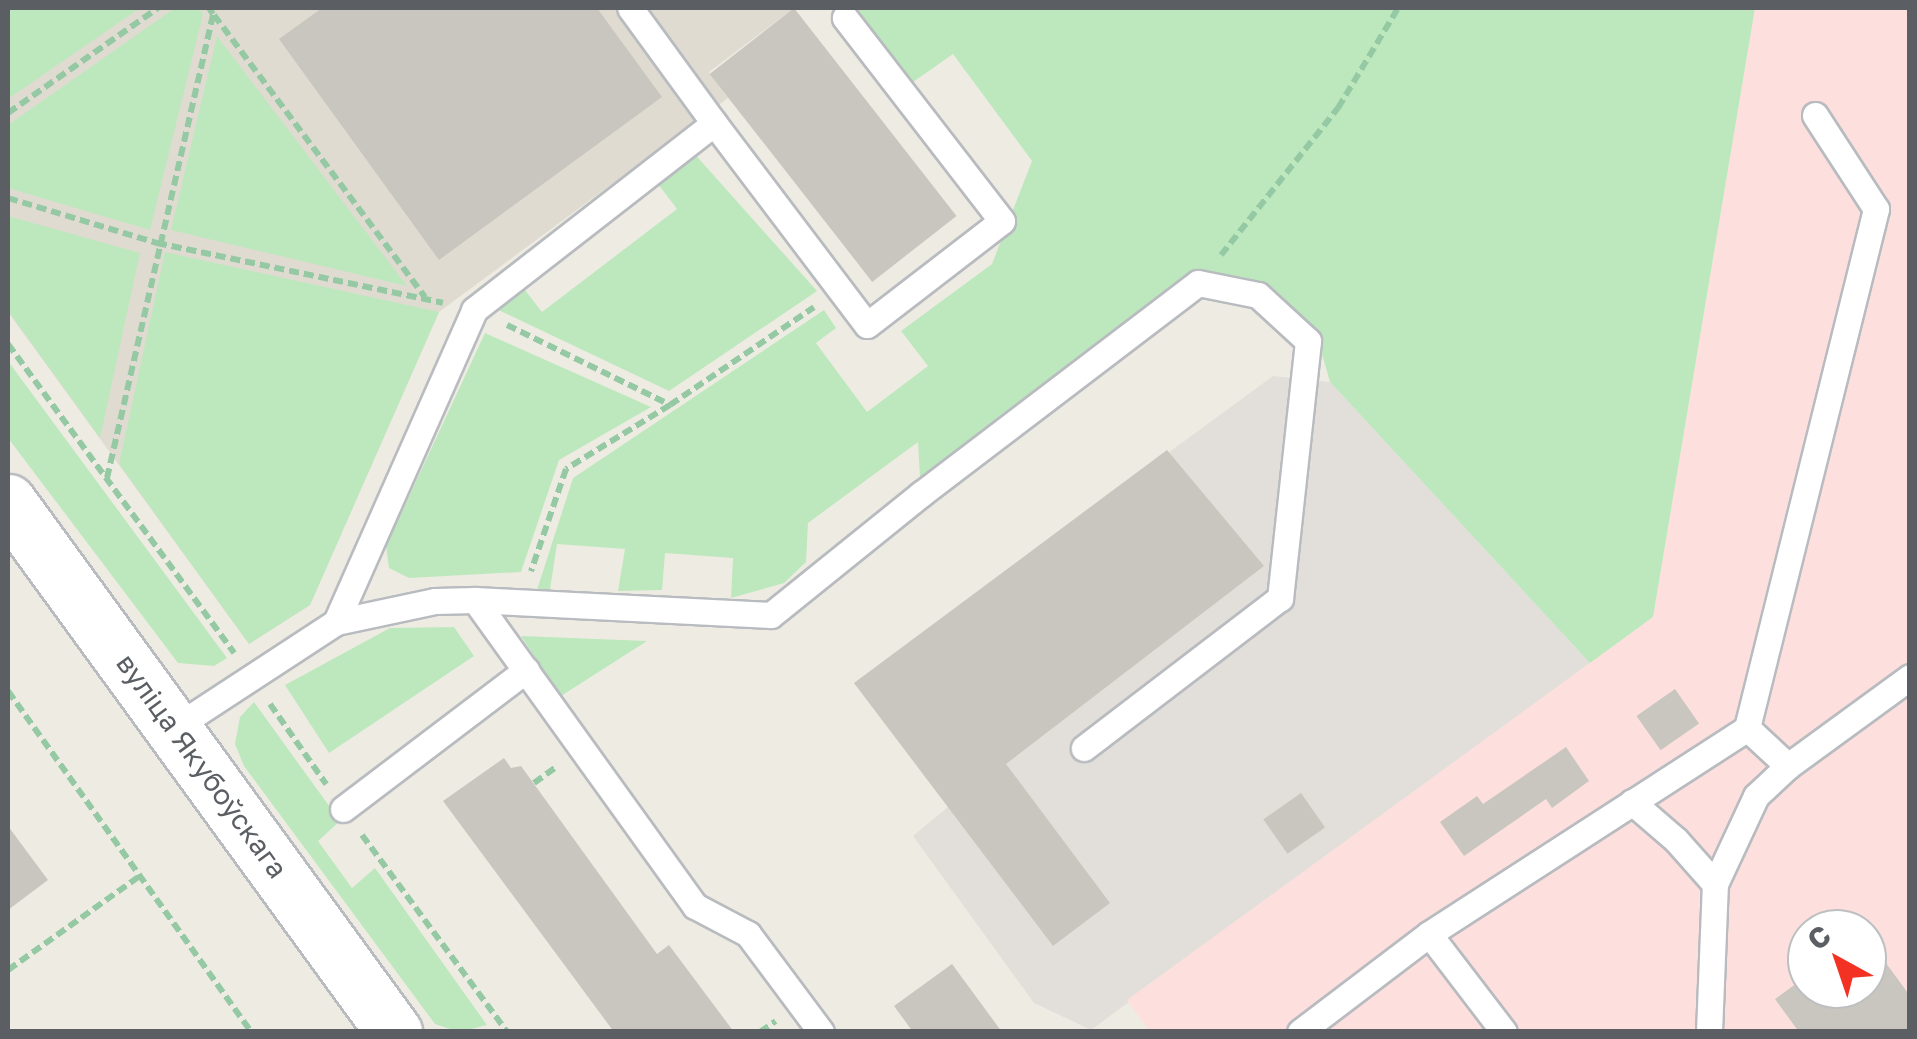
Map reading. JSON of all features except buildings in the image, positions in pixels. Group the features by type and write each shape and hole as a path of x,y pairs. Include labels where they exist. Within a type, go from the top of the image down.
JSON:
{"main road":[{"name":"вуліца Якубоўскага","path":"8,502 394,1032"}],"lane":[{"path":"630,8 866,326 1002,221 846,18"},
{"path":"1300,1032 1429,934 1747,728 1876,208 1815,115"},
{"path":"336,622 474,310 714,124"},
{"path":"174,728 336,622 436,601 771,615 921,494 1198,283 1258,295 1308,341 1280,598 1084,748"},
{"path":"476,600 695,906 748,934 821,1032"},
{"path":"343,809 526,670"},
{"path":"1712,1027 1715,884 1756,796 1788,766 1910,677"},
{"path":"1747,728 1788,766"},
{"path":"1632,802 1676,840 1715,884"},
{"path":"1429,934 1504,1032"}],"path":[{"path":"8,114 158,8"},
{"path":"1198,283 1338,108 1398,8"},
{"path":"107,479 211,11"},
{"path":"211,11 426,300"},
{"path":"8,198 157,244 474,310 670,405"},
{"path":"520,602 566,469 670,405 840,290"},
{"path":"8,344 507,1032"},
{"path":"8,691 252,1032"},
{"path":"8,970 140,876"}],"shaded area":[{"path":"53,8 794,8 709,72 728,98 439,312 310,605 249,644 8,312 8,39"},
{"path":"1755,8 1909,8 1909,1031 1150,1032 1127,1000 1653,617"},
{"path":"1273,376 1330,382 1590,663 1091,1030 1034,1003 913,836 949,806 854,683"}],"green space":[{"path":"8,8 140,8 8,99"},
{"path":"175,8 199,8 203,14 150,230 8,188 8,125"},
{"path":"852,8 1755,8 1653,617 1590,663 1330,382 1317,336 1270,287 1181,278 920,477 918,442 808,523 806,562 784,583 731,598 733,558 665,553 662,590 618,591 625,549 557,544 549,596 536,593 573,478 824,310 836,328 816,343 867,412 928,366 901,331 992,264 1032,161 953,54 913,82"},
{"path":"217,36 407,286 171,230"},
{"path":"692,151 817,291 669,391 490,306 521,285 542,312 677,209 655,180"},
{"path":"8,216 140,253 100,438 8,311"},
{"path":"165,252 439,312 310,605 249,644 119,464"},
{"path":"485,333 651,407 559,460 521,572 409,578 389,568 386,546"},
{"path":"8,361 227,658 214,666 178,663 8,438"},
{"path":"454,627 474,656 329,753 285,685 390,628"},
{"path":"521,636 647,641 561,696"},
{"path":"254,702 340,821 318,841 352,888 375,868 487,1025 459,1032 435,1024 244,766 235,744 240,717"}]}
